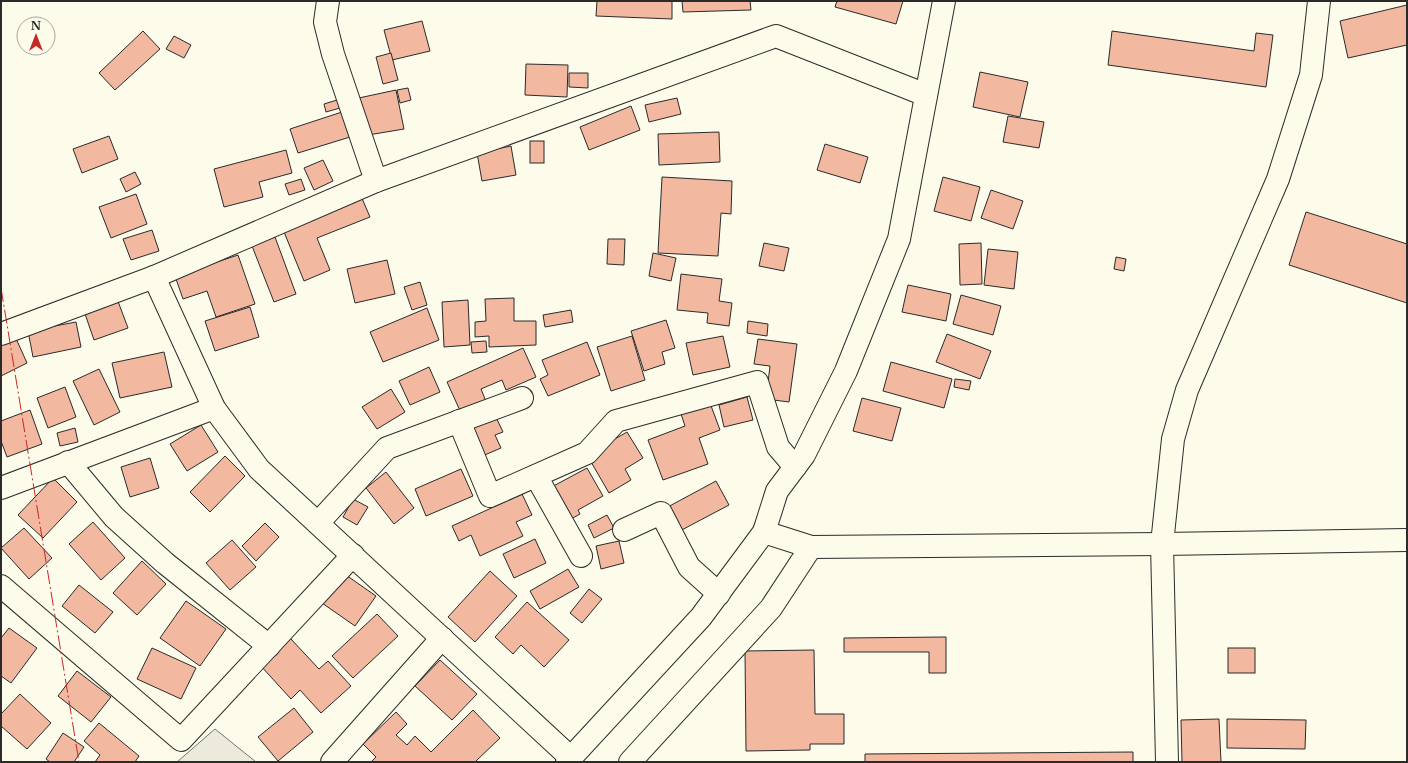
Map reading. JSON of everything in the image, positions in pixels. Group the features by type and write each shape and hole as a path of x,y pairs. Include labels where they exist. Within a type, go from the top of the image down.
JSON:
{"street":[{"path":"328,1 325,22 333,54 376,181"},
{"path":"154,277 214,408 259,469 442,638 569,760 701,617 764,532 777,491 804,455 846,371 899,239 944,1"},
{"path":"1167,762 1162,544 1173,439 1187,390 1278,179 1311,75 1319,1"},
{"path":"1,334 154,277 376,181 776,36 926,95"},
{"path":"459,421 490,496 587,453 616,421 757,382 778,447 795,467"},
{"path":"318,523 387,448 522,398"},
{"path":"1,488 214,408"},
{"path":"68,462 114,516 165,563 269,646"},
{"path":"536,476 581,556"},
{"path":"624,530 662,513 689,567 719,594"},
{"path":"764,532 811,547 1407,540"},
{"path":"630,762 771,608 811,547"},
{"path":"1,586 181,740 353,555"},
{"path":"332,762 442,638"}],"shaded area":[{"path":"215,729 256,762 177,762"}],"building":[{"path":"597,1 672,1 672,19 596,16"},
{"path":"682,1 750,1 751,10 683,12"},
{"path":"837,1 903,1 896,24 835,7"},
{"path":"1407,5 1407,45 1348,58 1340,21"},
{"path":"422,21 430,51 392,60 384,30"},
{"path":"143,31 160,49 115,90 99,73"},
{"path":"1112,31 1254,51 1256,33 1273,35 1266,87 1108,65"},
{"path":"174,36 191,45 184,58 166,49"},
{"path":"391,53 398,80 383,84 376,57"},
{"path":"526,64 568,65 567,97 525,95"},
{"path":"980,72 1028,82 1020,117 973,107"},
{"path":"569,73 588,73 588,88 569,87"},
{"path":"408,88 411,100 400,103 397,90"},
{"path":"396,90 404,129 362,136 354,99"},
{"path":"677,98 681,114 649,122 645,105"},
{"path":"337,100 340,108 326,112 324,104"},
{"path":"631,106 640,130 589,150 580,127"},
{"path":"342,112 350,137 298,153 290,129"},
{"path":"1008,116 1044,122 1039,148 1003,142"},
{"path":"719,132 720,162 659,165 658,134"},
{"path":"109,136 118,159 82,173 73,149"},
{"path":"530,141 544,141 544,163 530,163"},
{"path":"825,144 868,157 860,183 817,170"},
{"path":"511,146 516,175 482,181 477,153"},
{"path":"286,150 292,173 259,182 263,197 224,207 214,169"},
{"path":"323,160 333,181 314,190 304,168"},
{"path":"135,172 141,184 126,192 120,179"},
{"path":"662,177 732,181 731,214 721,213 718,256 658,253"},
{"path":"943,177 980,187 971,221 934,211"},
{"path":"301,179 305,190 289,195 285,184"},
{"path":"991,190 1023,201 1013,229 981,218"},
{"path":"136,194 147,224 111,238 99,207"},
{"path":"361,196 370,217 317,238 330,270 304,281 282,227"},
{"path":"1306,212 1407,244 1407,303 1289,265"},
{"path":"152,230 159,251 131,260 123,239"},
{"path":"275,237 296,294 274,302 252,246"},
{"path":"608,239 625,239 624,265 607,264"},
{"path":"764,243 789,248 784,271 759,266"},
{"path":"981,243 982,284 960,285 959,244"},
{"path":"988,249 1018,252 1014,289 984,285"},
{"path":"653,253 676,258 671,281 649,276"},
{"path":"238,255 255,304 216,317 207,291 183,299 175,276"},
{"path":"1116,257 1126,259 1124,271 1114,269"},
{"path":"387,260 395,294 355,303 347,269"},
{"path":"681,274 722,279 719,301 732,303 729,326 707,323 708,313 677,310"},
{"path":"420,282 427,305 412,310 404,287"},
{"path":"908,285 951,294 946,321 902,312"},
{"path":"961,295 1001,306 993,335 953,324"},
{"path":"116,296 128,328 94,340 83,308"},
{"path":"514,298 514,321 536,321 536,345 489,347 489,336 475,337 475,322 486,321 485,299"},
{"path":"468,300 470,345 444,347 442,302"},
{"path":"250,307 259,337 215,351 205,321"},
{"path":"427,308 439,340 383,362 370,332"},
{"path":"571,310 573,322 545,327 543,315"},
{"path":"666,320 675,348 662,352 665,364 644,371 631,331"},
{"path":"748,321 768,324 767,336 747,333"},
{"path":"76,322 81,347 33,357 28,331"},
{"path":"14,334 27,363 1,376 1,340"},
{"path":"947,334 991,351 980,379 936,362"},
{"path":"632,336 645,380 611,391 597,347"},
{"path":"723,336 730,367 693,375 686,343"},
{"path":"758,339 797,344 789,402 766,399 770,366 754,364"},
{"path":"486,341 487,352 472,353 471,342"},
{"path":"587,342 600,375 548,396 540,379 548,375 542,360"},
{"path":"523,348 536,377 506,390 502,380 481,389 487,404 462,415 447,382"},
{"path":"164,352 172,387 120,398 112,363"},
{"path":"891,362 952,379 944,408 883,391"},
{"path":"429,367 440,392 410,405 399,381"},
{"path":"99,369 120,412 94,425 73,381"},
{"path":"955,379 971,381 969,390 954,387"},
{"path":"65,387 76,417 48,428 37,398"},
{"path":"391,389 405,412 377,429 362,407"},
{"path":"747,397 753,420 724,427 719,405"},
{"path":"862,398 901,408 892,441 853,431"},
{"path":"710,403 720,430 699,438 708,464 663,480 648,440 685,426 681,414"},
{"path":"30,410 42,444 7,457 1,441 1,421"},
{"path":"495,415 503,432 495,435 501,448 480,457 467,427"},
{"path":"201,425 218,452 187,471 170,444"},
{"path":"75,428 78,442 60,446 57,433"},
{"path":"627,432 643,458 625,469 631,480 609,493 587,455"},
{"path":"225,456 245,476 210,512 190,492"},
{"path":"150,458 159,488 130,497 121,467"},
{"path":"587,468 603,496 578,510 580,514 564,523 546,490"},
{"path":"461,469 473,496 426,516 415,489"},
{"path":"386,472 414,508 394,524 366,488"},
{"path":"53,478 77,502 43,538 18,515"},
{"path":"716,481 729,505 676,533 664,509"},
{"path":"522,494 532,515 516,522 523,536 480,556 471,535 459,541 452,526"},
{"path":"353,499 368,507 357,525 343,517"},
{"path":"607,515 614,528 594,538 588,525"},
{"path":"93,522 125,558 101,580 69,544"},
{"path":"265,523 279,537 256,561 242,546"},
{"path":"24,528 52,558 29,579 1,548"},
{"path":"535,539 546,563 514,578 503,554"},
{"path":"232,540 256,567 230,590 206,563"},
{"path":"619,541 624,563 601,569 596,546"},
{"path":"142,561 166,584 137,615 113,593"},
{"path":"568,569 579,587 540,609 530,591"},
{"path":"490,571 517,596 475,642 448,617"},
{"path":"343,573 376,596 355,626 322,603"},
{"path":"79,585 113,612 95,633 62,606"},
{"path":"589,589 602,599 582,623 570,613"},
{"path":"186,601 226,629 200,666 160,638"},
{"path":"527,602 569,640 544,667 521,645 513,654 495,637"},
{"path":"377,614 398,636 353,678 332,656"},
{"path":"9,628 37,648 11,683 1,676 1,638"},
{"path":"946,637 946,673 929,673 929,652 844,652 844,638"},
{"path":"290,638 319,669 328,661 351,686 321,713 300,690 291,699 260,665"},
{"path":"152,648 196,668 181,699 137,679"},
{"path":"1228,648 1255,648 1255,673 1228,673"},
{"path":"814,650 815,714 844,714 844,744 810,744 810,750 746,751 745,651"},
{"path":"440,660 477,694 452,720 415,686"},
{"path":"77,671 111,697 91,722 58,696"},
{"path":"20,694 51,723 27,749 1,726 1,714"},
{"path":"294,708 313,732 278,761 258,737"},
{"path":"473,710 500,738 475,762 371,762 376,757 363,744 396,712 407,724 396,735 407,745 415,736 431,752"},
{"path":"1219,719 1221,762 1182,762 1181,720"},
{"path":"1227,719 1306,720 1305,749 1227,748"},
{"path":"99,723 139,756 135,762 95,762 100,755 84,741"},
{"path":"63,733 84,747 74,762 50,762 46,759"},
{"path":"1133,752 1133,762 865,762 865,754"}],"power":[{"path":"1,288 79,762"}]}
